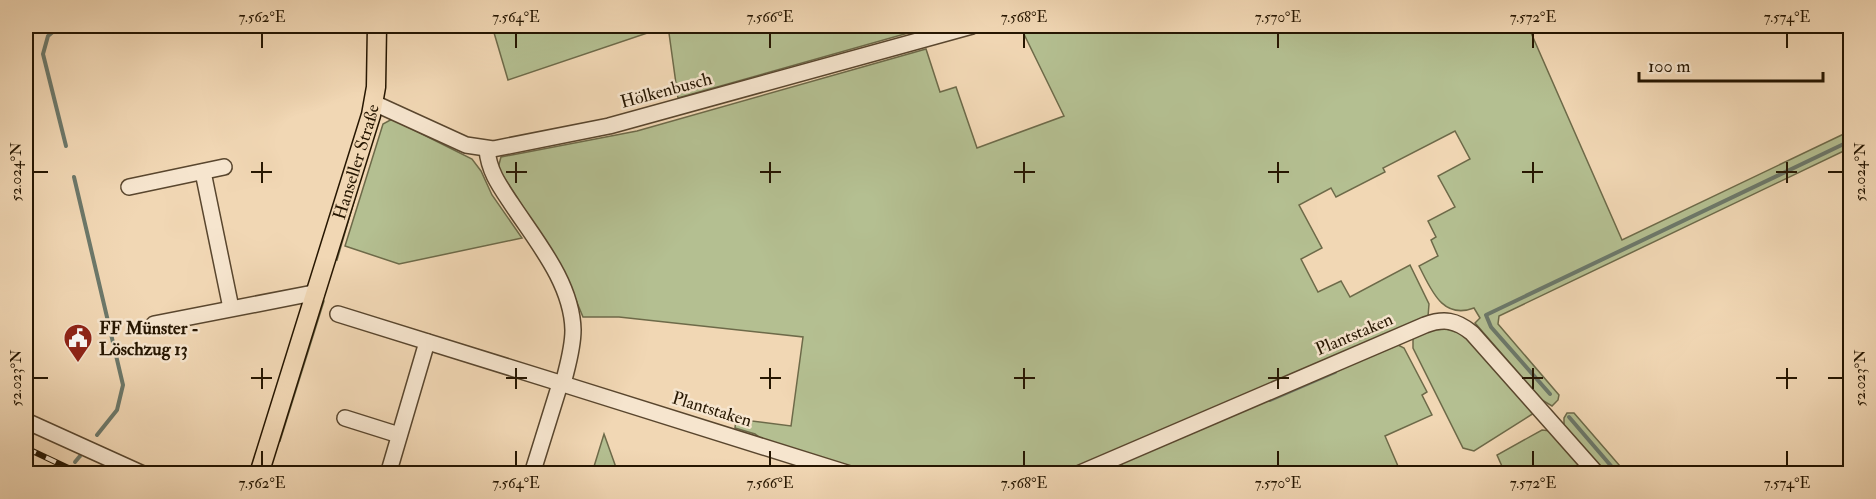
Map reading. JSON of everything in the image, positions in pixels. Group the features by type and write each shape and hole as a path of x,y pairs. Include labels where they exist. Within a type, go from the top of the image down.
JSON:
{"main road":[{"name":"Hanseller Straße","path":"259,474 374,103 377,26"}],"street":[{"name":"Hölkenbusch","path":"374,103 466,146 487,150 609,126 972,26"},
{"path":"487,150 492,174 547,259 567,297 572,319 573,341 532,474"},
{"path":"129,187 224,167"},
{"path":"203,172 231,308"},
{"path":"154,324 308,294 316,295"},
{"name":"Plantstaken","path":"338,314 850,474"},
{"name":"Plantstaken","path":"1078,474 1425,325 1446,320 1458,323 1472,333 1597,474"},
{"path":"389,471 427,342"},
{"path":"345,418 399,435"},
{"path":"26,421 143,474"}],"green space":[{"path":"492,26 668,26 508,80"},
{"path":"668,26 933,26 678,98"},
{"path":"1020,26 1528,26 1622,240 1850,131 1850,148 1499,316 1498,324 1559,395 1558,400 1552,406 1542,400 1475,323 1480,318 1474,308 1463,311 1446,306 1433,293 1419,266 1438,256 1431,240 1436,237 1428,221 1455,207 1438,176 1470,159 1455,131 1383,168 1385,172 1336,197 1331,188 1299,205 1322,248 1301,259 1318,292 1341,281 1350,297 1410,265 1429,304 1428,317 1068,474 866,473 771,446 755,434 735,428 736,419 791,426 803,337 619,317 583,317 564,271 498,168 501,157 637,131 926,49 940,92 956,87 977,148 1064,116"},
{"path":"392,119 472,159 481,171 492,195 522,238 399,264 345,246 383,124"},
{"path":"377,122 337,260 334,259"},
{"path":"321,300 324,301 280,441 277,440"},
{"path":"1446,329 1465,335 1534,413 1474,451 1463,448 1413,348 1413,338 1429,330"},
{"path":"1398,345 1404,348 1427,392 1422,395 1432,415 1385,436 1401,473 1254,474 1255,469 1236,474 1088,474"},
{"path":"1567,413 1574,413 1626,473 1606,473 1564,425"},
{"path":"1542,430 1551,431 1589,473 1505,473 1497,455"},
{"path":"604,434 618,473 592,473"}],"waterway":[{"path":"60,26 48,36 43,54 66,146"},
{"path":"1550,394 1491,327 1486,315 1850,141"},
{"path":"74,177 123,385 117,410 97,435"},
{"path":"1270,400 1335,372"},
{"path":"1569,417 1618,474"},
{"path":"75,462 80,456"},
{"path":"1098,474 1121,464"}],"railway":[{"path":"26,448 81,474"}],"place":[{"name":"FF Münster - Löschzug 13","path":"78,364"}]}
